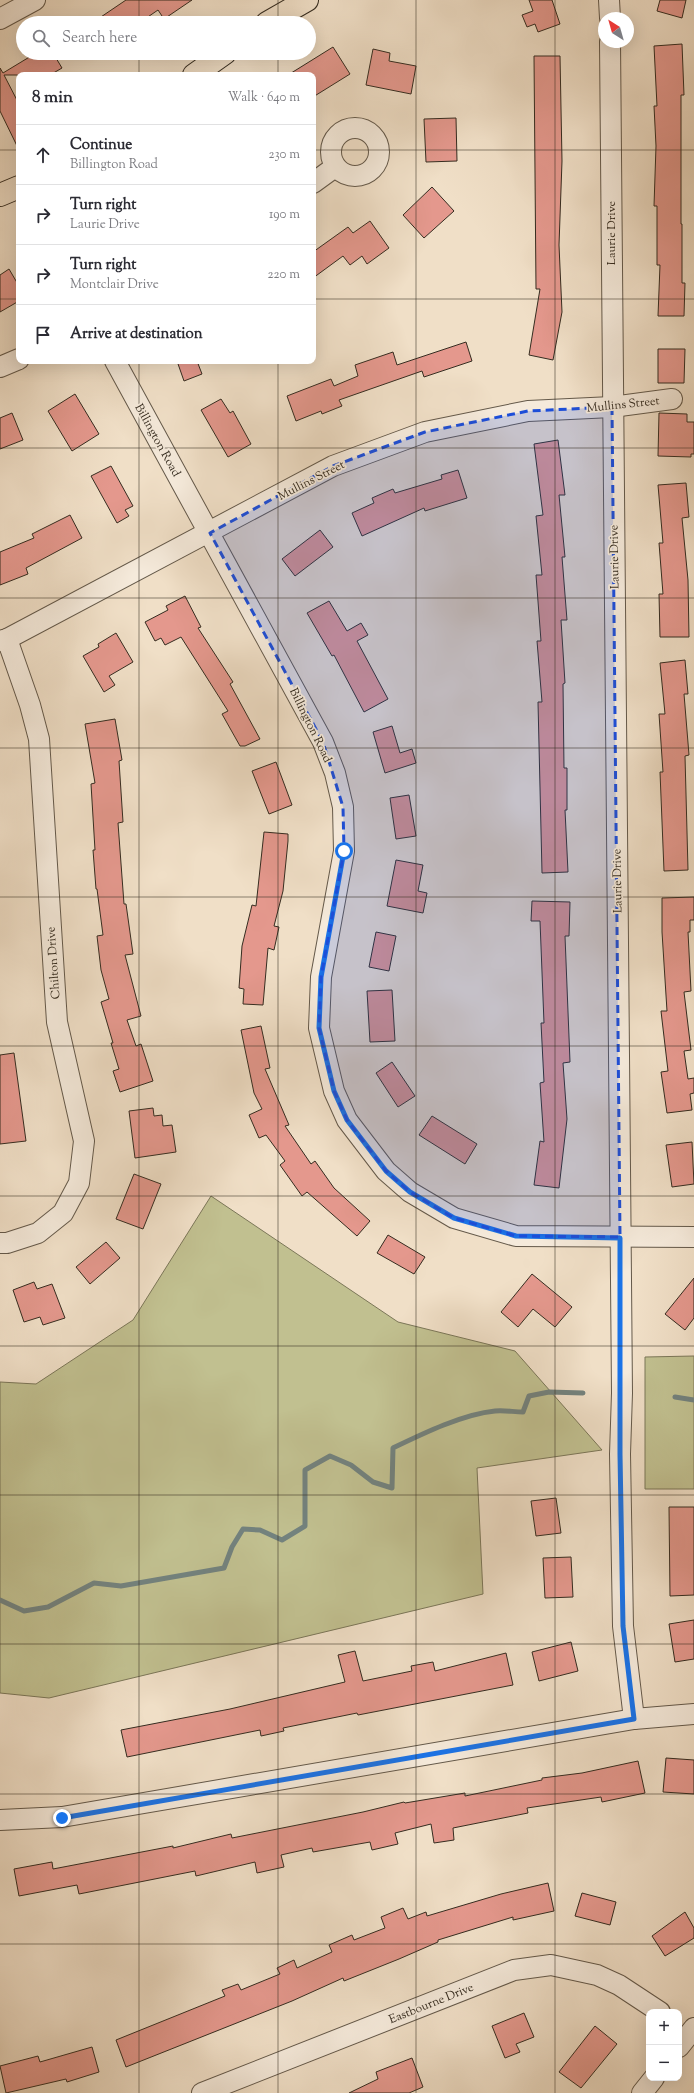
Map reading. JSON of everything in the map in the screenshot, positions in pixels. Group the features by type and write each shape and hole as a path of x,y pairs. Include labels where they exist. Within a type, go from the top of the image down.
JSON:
{"main road":[{"path":"279,16 307,0"},
{"path":"198,72 215,60"},
{"path":"0,196 16,188"}],"street":[{"path":"0,19 35,0"},
{"path":"609,0 610,12"},
{"name":"Laurie Drive","path":"610,48 620,1238 620,1454 623,1626 634,1719"},
{"path":"316,181 335,167"},
{"path":"0,367 16,360"},
{"name":"Billington Road","path":"117,364 210,533 322,742 335,773 343,807 344,851 321,977 319,1028 334,1091 347,1120 386,1171 410,1192 454,1218 516,1236 620,1238 694,1237"},
{"name":"Mullins Street","path":"3,640 210,533 333,466 425,432 528,412 612,407 672,399"},
{"name":"Chilton Drive","path":"0,1243 7,1243 38,1233 63,1213 79,1183 84,1141 57,1022 39,739 30,705 3,640"},
{"path":"0,1820 62,1818 634,1719 694,1714"},
{"name":"Eastbourne Drive","path":"202,2093 514,1970 551,1965 597,1975 620,1985 656,2009"},
{"path":"682,2023 694,2024"},
{"path":"681,2045 694,2028"},
{"path":"642,2093 652,2081"}],"highlighted area":[{"path":"612,407 620,1237 516,1236 454,1218 410,1192 386,1171 347,1120 334,1091 319,1028 321,977 344,851 343,807 323,742 210,533 333,466 425,432 528,411"}],"shaded area":[{"path":"211,1196 398,1322 515,1351 602,1450 477,1468 483,1594 49,1698 0,1693 0,1382 36,1384 133,1320"},
{"path":"694,1356 694,1489 645,1489 645,1357"}],"building":[{"path":"126,0 192,0 168,16 162,16 158,10 149,16 102,16"},
{"path":"529,0 552,0 560,24 538,32 535,24 527,27 522,15 533,11"},
{"path":"660,0 686,0 682,18 657,11"},
{"path":"682,44 684,95 681,95 681,224 682,283 685,283 684,316 658,316 660,265 657,265 657,206 654,206 656,146 654,106 657,106 654,46"},
{"path":"333,47 350,74 316,95 316,72 293,72 312,60 316,60 316,58"},
{"path":"373,49 390,53 389,61 416,66 411,94 366,85"},
{"path":"534,56 560,56 562,161 559,245 562,312 553,360 529,355 540,289 536,289"},
{"path":"24,60 57,60 62,68 55,72 16,72 16,75 4,75 16,98 16,144 0,111 0,68 3,73"},
{"path":"456,118 457,161 426,162 424,119"},
{"path":"432,187 454,211 424,238 403,215"},
{"path":"370,221 389,248 367,264 362,256 350,265 343,256 316,276 316,250 348,227 353,233"},
{"path":"9,269 16,281 16,303 0,312 0,275"},
{"path":"466,342 472,361 424,377 422,371 339,400 342,406 322,414 321,411 296,421 287,396 331,379 334,386 358,376 355,365 393,352 397,365"},
{"path":"658,349 685,349 684,383 658,383"},
{"path":"178,364 198,364 202,374 184,381"},
{"path":"75,394 99,434 72,451 48,411"},
{"path":"221,399 230,413 233,411 251,444 228,457 201,410"},
{"path":"12,413 23,440 0,449 0,418"},
{"path":"659,413 687,414 687,422 694,422 694,454 691,454 691,457 658,456"},
{"path":"558,440 565,495 559,495 565,557 562,557 567,620 561,620 565,683 563,684 564,768 567,768 567,810 565,810 568,872 542,873 538,702 542,702 537,641 541,641 536,575 542,575 536,516 543,515 534,444"},
{"path":"111,466 133,506 125,510 129,516 117,523 91,476"},
{"path":"458,470 467,498 425,511 424,508 362,536 352,513 374,503 372,498 393,489 395,493 442,479 441,475"},
{"path":"686,483 689,517 682,518 688,580 689,637 660,637 659,594 663,594 659,543 663,543 658,485"},
{"path":"70,515 82,538 26,568 28,574 0,585 0,552 34,538 32,534"},
{"path":"320,530 333,547 295,576 282,559"},
{"path":"185,596 201,627 198,628 233,682 230,684 260,739 245,746 240,746 222,714 228,711 181,637 165,645 161,638 155,641 145,622 168,610 166,606"},
{"path":"329,601 347,631 361,623 368,635 357,641 388,699 364,712 334,655 332,656 307,613"},
{"path":"116,633 133,662 109,676 115,685 104,692 83,656 99,647 98,644"},
{"path":"685,660 688,694 684,694 689,755 685,756 688,870 664,871 660,772 663,772 659,714 665,714 660,663"},
{"path":"115,719 122,760 119,761 123,822 118,823 124,904 126,904 133,954 125,955 141,1016 127,1020 136,1046 141,1044 153,1081 120,1092 113,1071 119,1069 101,1002 109,999 101,970 97,936 103,935 96,889 93,850 95,850 91,784 95,783 85,724"},
{"path":"392,726 400,753 412,749 416,763 385,773 373,732"},
{"path":"276,762 292,805 269,814 252,771"},
{"path":"409,795 416,836 396,839 390,798"},
{"path":"264,832 288,834 283,891 274,926 279,927 274,950 268,948 263,1005 243,1004 244,989 239,988 242,946 252,905 256,906"},
{"path":"396,860 423,865 418,891 427,893 423,913 387,906"},
{"path":"694,897 694,920 690,920 690,932 688,932 691,991 684,992 691,1050 684,1051 688,1079 694,1078 694,1093 690,1094 692,1110 667,1113 661,1072 668,1071 661,1011 667,1011 662,932 662,898"},
{"path":"532,901 570,902 569,936 565,936 570,1062 563,1063 567,1119 559,1188 534,1185 540,1141 544,1142 540,1083 544,1082 541,1023 544,1023 540,921 531,921"},
{"path":"376,932 396,936 389,971 369,967"},
{"path":"392,990 395,1041 370,1042 367,991"},
{"path":"261,1026 270,1068 265,1069 289,1125 285,1126 311,1164 315,1161 334,1188 370,1221 357,1236 307,1192 302,1196 280,1165 285,1161 266,1135 259,1138 249,1115 262,1109 254,1093 241,1030"},
{"path":"14,1053 26,1141 0,1144 0,1055"},
{"path":"392,1062 415,1096 398,1107 376,1073"},
{"path":"153,1108 154,1116 162,1115 163,1126 172,1125 176,1152 135,1158 129,1111"},
{"path":"432,1116 477,1144 465,1164 419,1135"},
{"path":"692,1142 694,1184 672,1187 666,1145"},
{"path":"134,1174 161,1184 143,1229 116,1219"},
{"path":"388,1235 425,1257 414,1274 377,1253"},
{"path":"106,1242 120,1258 90,1284 76,1267"},
{"path":"532,1274 572,1307 555,1327 533,1309 518,1327 501,1312"},
{"path":"694,1278 694,1318 685,1330 665,1314"},
{"path":"34,1282 37,1289 52,1284 65,1318 43,1325 40,1317 24,1322 13,1290"},
{"path":"556,1498 561,1533 536,1536 531,1501"},
{"path":"669,1507 694,1507 694,1595 670,1596"},
{"path":"571,1557 573,1597 545,1598 543,1558"},
{"path":"694,1620 694,1659 675,1662 669,1624"},
{"path":"571,1642 578,1671 539,1681 532,1652"},
{"path":"355,1651 363,1681 412,1671 411,1666 433,1662 435,1671 506,1653 513,1685 358,1715 357,1713 283,1728 284,1731 261,1736 260,1730 127,1757 121,1730 230,1709 345,1682 338,1655"},
{"path":"666,1758 694,1760 694,1794 663,1792"},
{"path":"638,1761 645,1793 602,1802 601,1797 527,1808 528,1813 453,1828 454,1840 434,1843 431,1824 395,1833 398,1844 372,1850 370,1842 313,1852 312,1848 281,1855 284,1867 257,1873 255,1862 196,1876 195,1871 79,1894 77,1885 19,1896 14,1869 52,1862 53,1869 173,1846 173,1848 231,1834 232,1838 363,1812 404,1802 465,1793 465,1796 542,1780 542,1778 582,1773"},
{"path":"548,1883 554,1911 513,1920 513,1917 438,1940 438,1942 399,1959 344,1981 343,1978 292,2001 126,2067 116,2040 225,1996 222,1990 238,1984 241,1990 280,1974 277,1968 294,1960 297,1968 332,1952 329,1945 352,1935 354,1940 385,1928 381,1917 403,1908 408,1919 426,1912 427,1916 501,1894"},
{"path":"582,1893 616,1902 610,1925 575,1916"},
{"path":"685,1912 694,1928 694,1938 665,1956 652,1936"},
{"path":"524,2013 534,2037 516,2044 520,2052 505,2058 492,2026"},
{"path":"595,2026 617,2044 581,2088 559,2072"},
{"path":"92,2047 99,2072 67,2082 66,2079 6,2093 0,2066 38,2056 40,2062"},
{"path":"412,2058 423,2087 409,2093 349,2093 378,2079 376,2072"}],"waterway":[{"path":"0,1600 24,1611 48,1607 94,1583 121,1586 224,1568 232,1547 243,1529 260,1530 282,1540 305,1526 305,1470 330,1456 351,1465 373,1482 392,1488 393,1448 443,1425 470,1416 495,1411 523,1412 529,1396 549,1392 583,1393"},
{"path":"675,1397 694,1400"}],"route":[{"path":"62,1818 634,1719 623,1626 620,1454 622,1393 620,1238 516,1236 454,1218 410,1192 386,1171 347,1120 334,1091 319,1028 321,977 344,851"}]}
